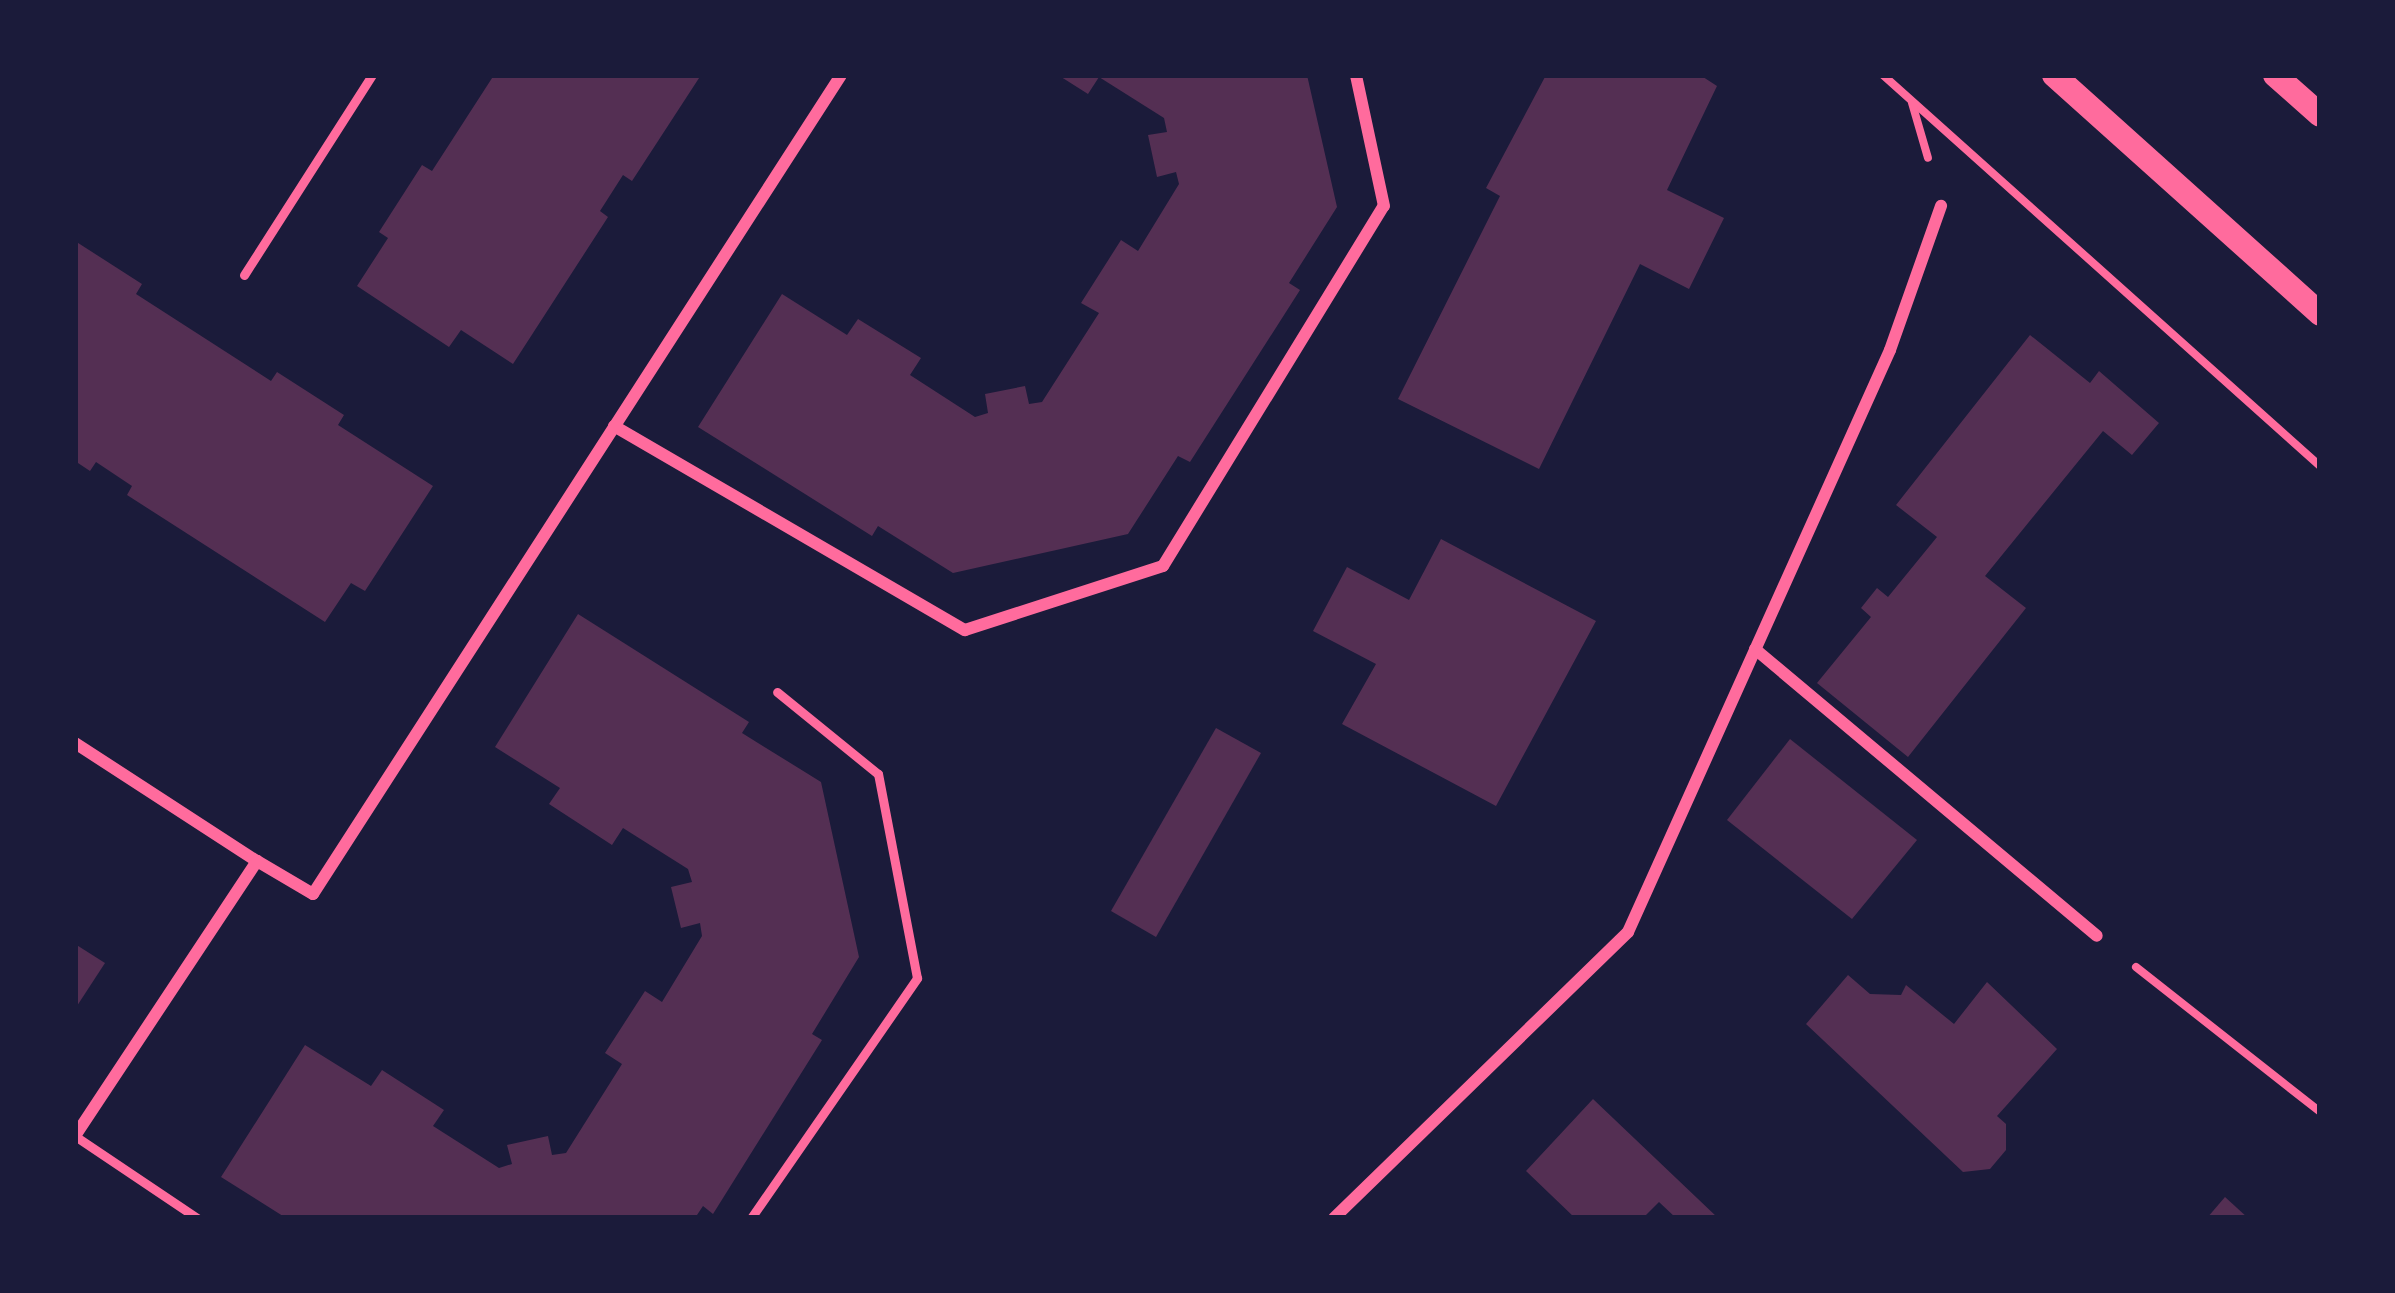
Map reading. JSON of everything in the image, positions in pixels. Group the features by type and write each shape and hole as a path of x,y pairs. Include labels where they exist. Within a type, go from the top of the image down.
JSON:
{"main road":[{"path":"2054,75 2320,314"},
{"path":"2275,75 2320,115"}],"street":[{"path":"75,743 313,894 841,75"},
{"path":"614,426 965,630 1163,566 1384,206 1356,75"},
{"path":"1334,1218 1628,932 1890,350 1941,206"},
{"path":"1755,649 2097,936"},
{"path":"76,1136 257,861"}],"lane":[{"path":"244,274 372,75"},
{"path":"751,1218 916,979 878,774 777,692"},
{"path":"76,1136 197,1218"}],"path":[{"path":"1883,75 2320,466"},
{"path":"2097,936 2320,1112"}],"building":[{"path":"494,75 701,75 632,181 623,175 600,211 608,217 513,364 461,330 449,347 357,286 388,238 379,232 422,165 432,171"},
{"path":"1058,75 1307,75 1337,207 1289,283 1300,290 1190,462 1178,456 1128,534 953,573 878,526 872,536 698,427 782,294 847,335 858,319 921,358 910,375 975,417 988,413 985,394 1025,386 1029,404 1042,402 1099,313 1081,303 1121,240 1138,251 1179,184 1176,172 1157,177 1148,135 1167,132 1164,118 1099,77 1088,94"},
{"path":"1546,75 1700,75 1717,86 1667,190 1724,218 1689,289 1640,264 1539,469 1398,399 1500,196 1486,188"},
{"path":"75,241 142,284 136,294 271,381 277,372 344,415 338,425 433,486 365,591 351,583 325,622 127,495 132,486 96,462 90,471 75,461"},
{"path":"2030,335 2090,383 2099,371 2159,423 2132,455 2103,431 1985,576 2026,608 1908,757 1817,683 1871,617 1861,608 1877,588 1888,597 1937,537 1896,505"},
{"path":"1441,539 1596,621 1496,806 1342,724 1376,664 1313,631 1347,567 1409,600"},
{"path":"578,614 749,722 742,733 821,782 859,957 812,1034 822,1040 713,1214 703,1206 695,1218 286,1218 221,1177 305,1045 371,1086 382,1070 444,1110 433,1126 499,1168 512,1164 507,1145 548,1136 552,1155 566,1153 622,1064 605,1053 645,991 662,1002 702,936 700,923 681,928 671,887 692,882 688,869 623,828 612,845 549,804 560,788 495,747"},
{"path":"1216,728 1261,753 1156,937 1111,911"},
{"path":"1790,739 1917,840 1852,919 1727,820"},
{"path":"75,944 105,963 75,1009"},
{"path":"1848,975 1870,994 1901,995 1906,985 1954,1024 1987,982 2057,1049 1997,1116 2006,1124 2006,1150 1990,1169 1963,1172 1806,1024"},
{"path":"1593,1099 1718,1218 1676,1218 1659,1202 1643,1218 1575,1218 1526,1171"},
{"path":"2225,1197 2248,1218 2207,1218"}]}
